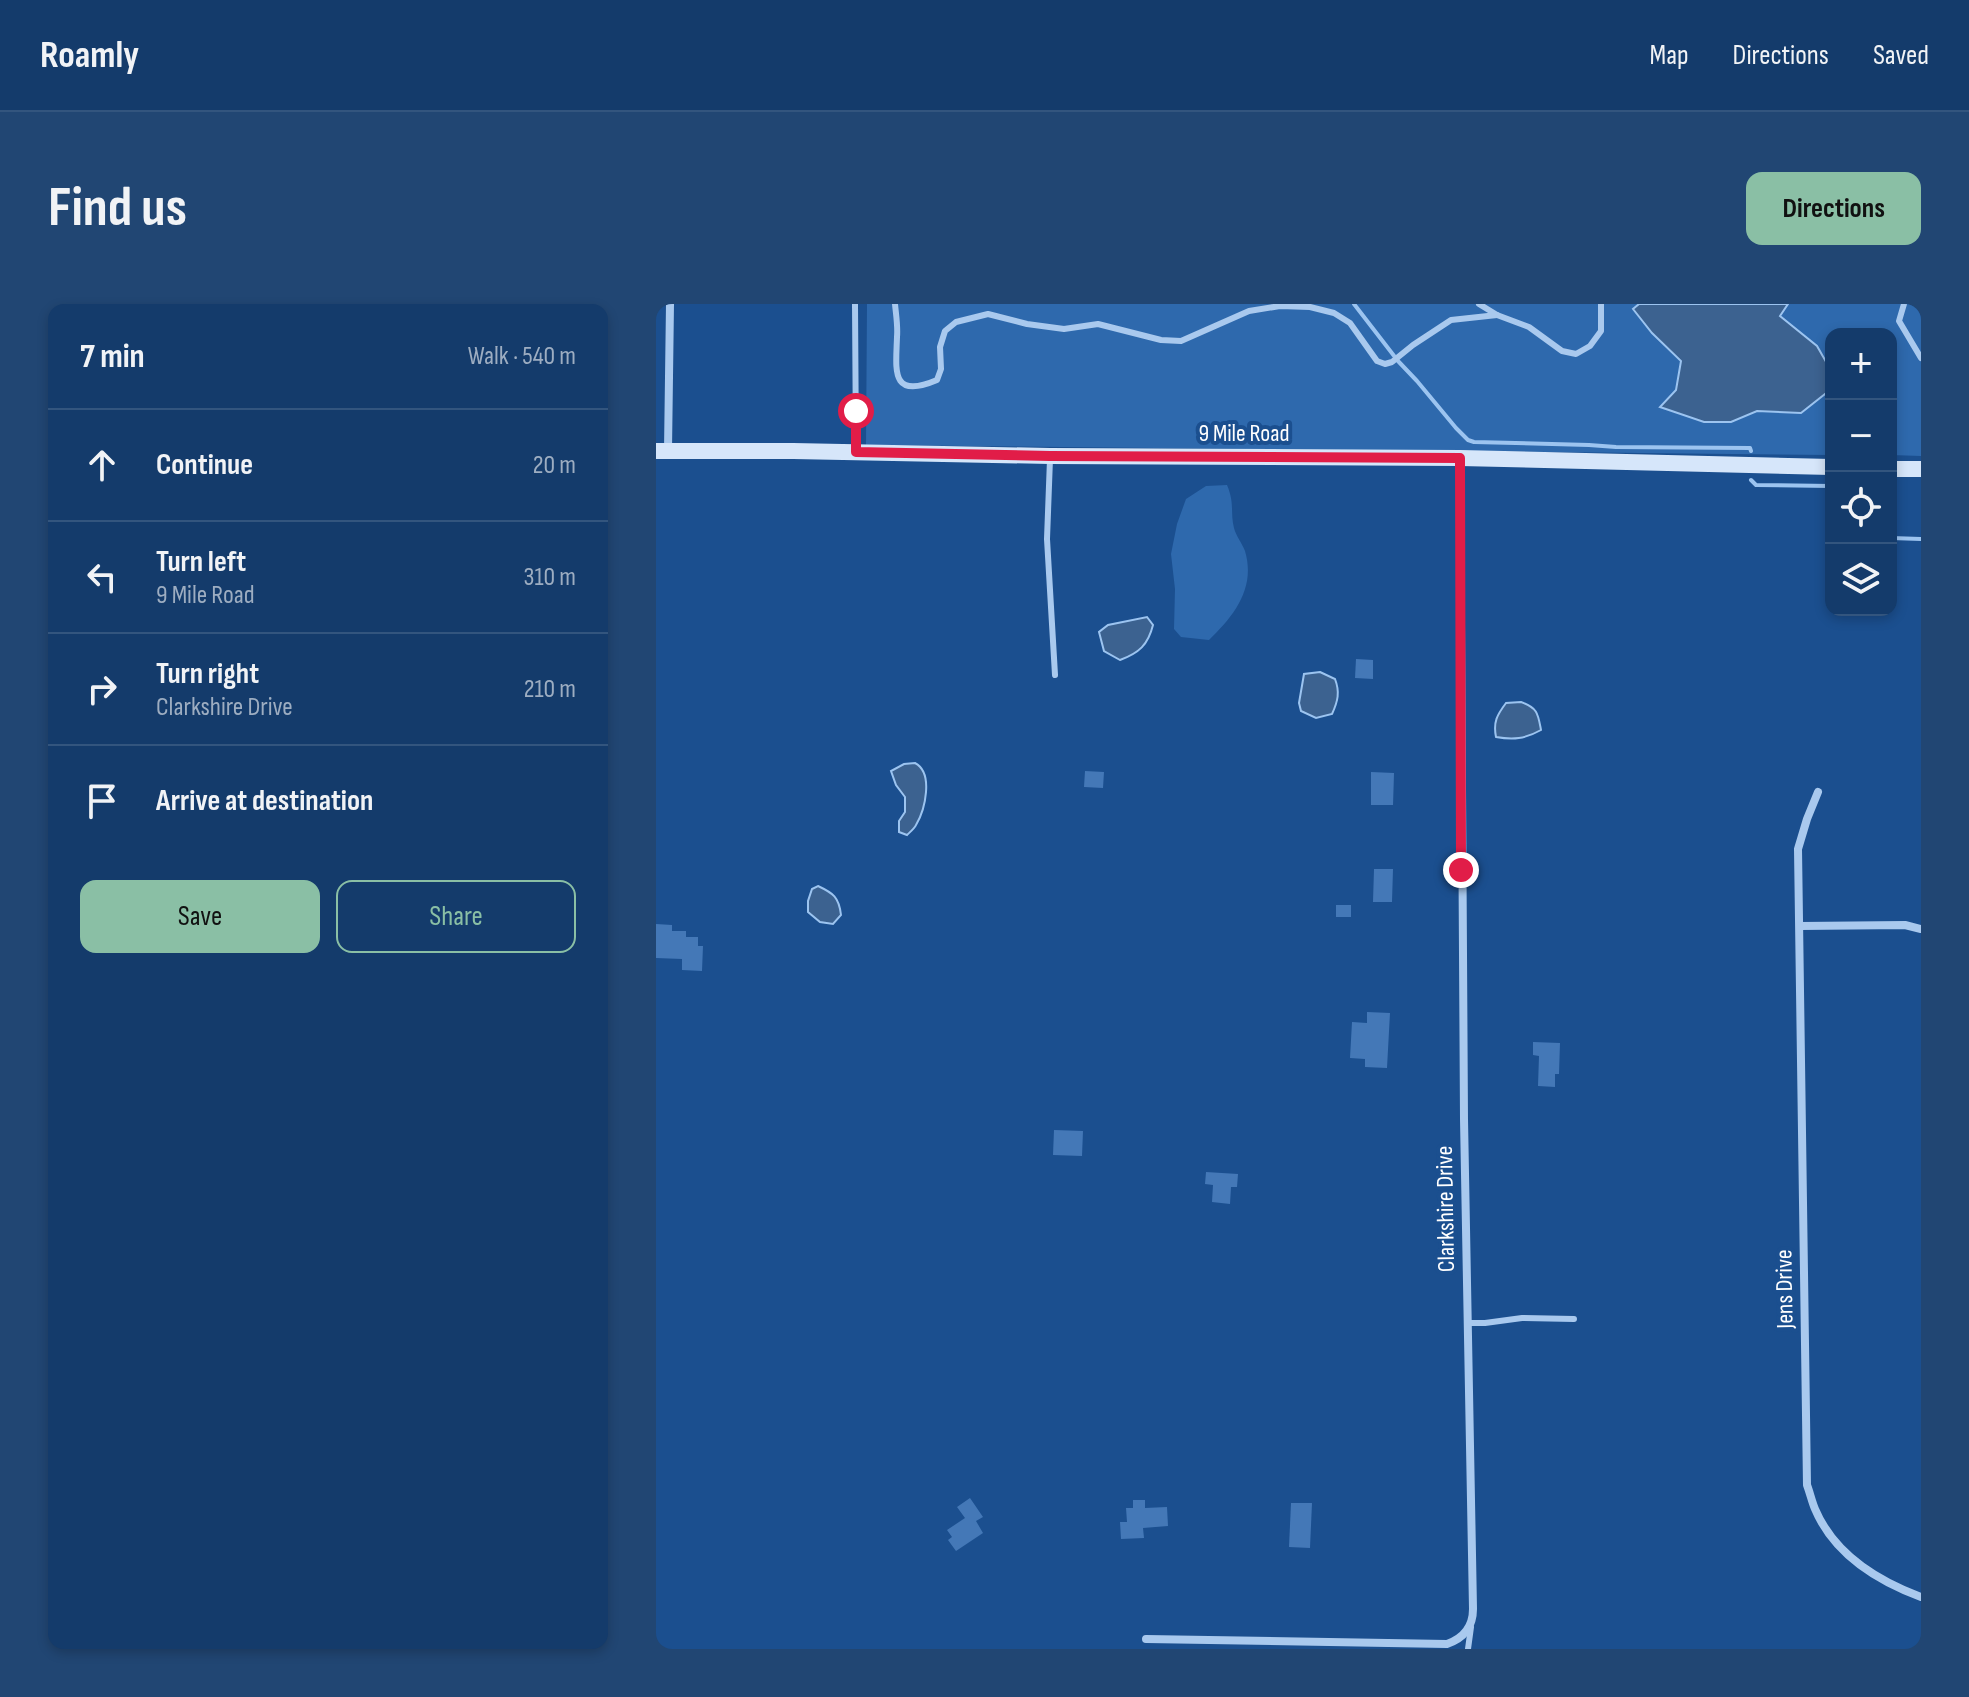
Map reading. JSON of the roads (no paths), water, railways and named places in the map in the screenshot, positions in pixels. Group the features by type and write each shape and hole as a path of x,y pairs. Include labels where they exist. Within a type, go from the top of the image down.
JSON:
{"street":[{"path":"662,451 670,304"},
{"name":"9 Mile Road","path":"662,451 1460,458 1825,467"},
{"name":"Clarkshire Drive","path":"1460,458 1461,870 1472,1623"},
{"path":"1897,469 1921,469"},
{"name":"Jens Drive","path":"1818,792 1798,849 1807,1485 1815,1511 1829,1534 1850,1558 1898,1589 1921,1597"},
{"path":"1800,926 1905,925 1921,929"},
{"path":"1146,1639 1447,1644 1463,1636 1472,1623"}],"lane":[{"path":"855,304 856,452"},
{"path":"895,304 898,334 896,374 900,381 909,386 937,380 945,331 956,322 988,314 1064,329 1098,324 1161,340 1181,341 1249,311 1280,306 1310,307 1334,313 1350,323 1377,361 1385,364 1451,320 1497,315"},
{"path":"1479,304 1497,315 1529,327 1562,351 1576,354 1590,346 1601,331 1601,304"},
{"path":"1904,304 1899,321 1921,358"},
{"path":"1050,456 1047,539 1055,675"},
{"path":"1468,1323 1522,1318 1574,1319"},
{"path":"1468,1649 1472,1623"}],"waterway":[{"path":"1354,304 1398,361 1468,440 1616,447 1750,448 1751,451"},
{"path":"1751,480 1756,485 1825,486"},
{"path":"1897,538 1921,539"}]}
